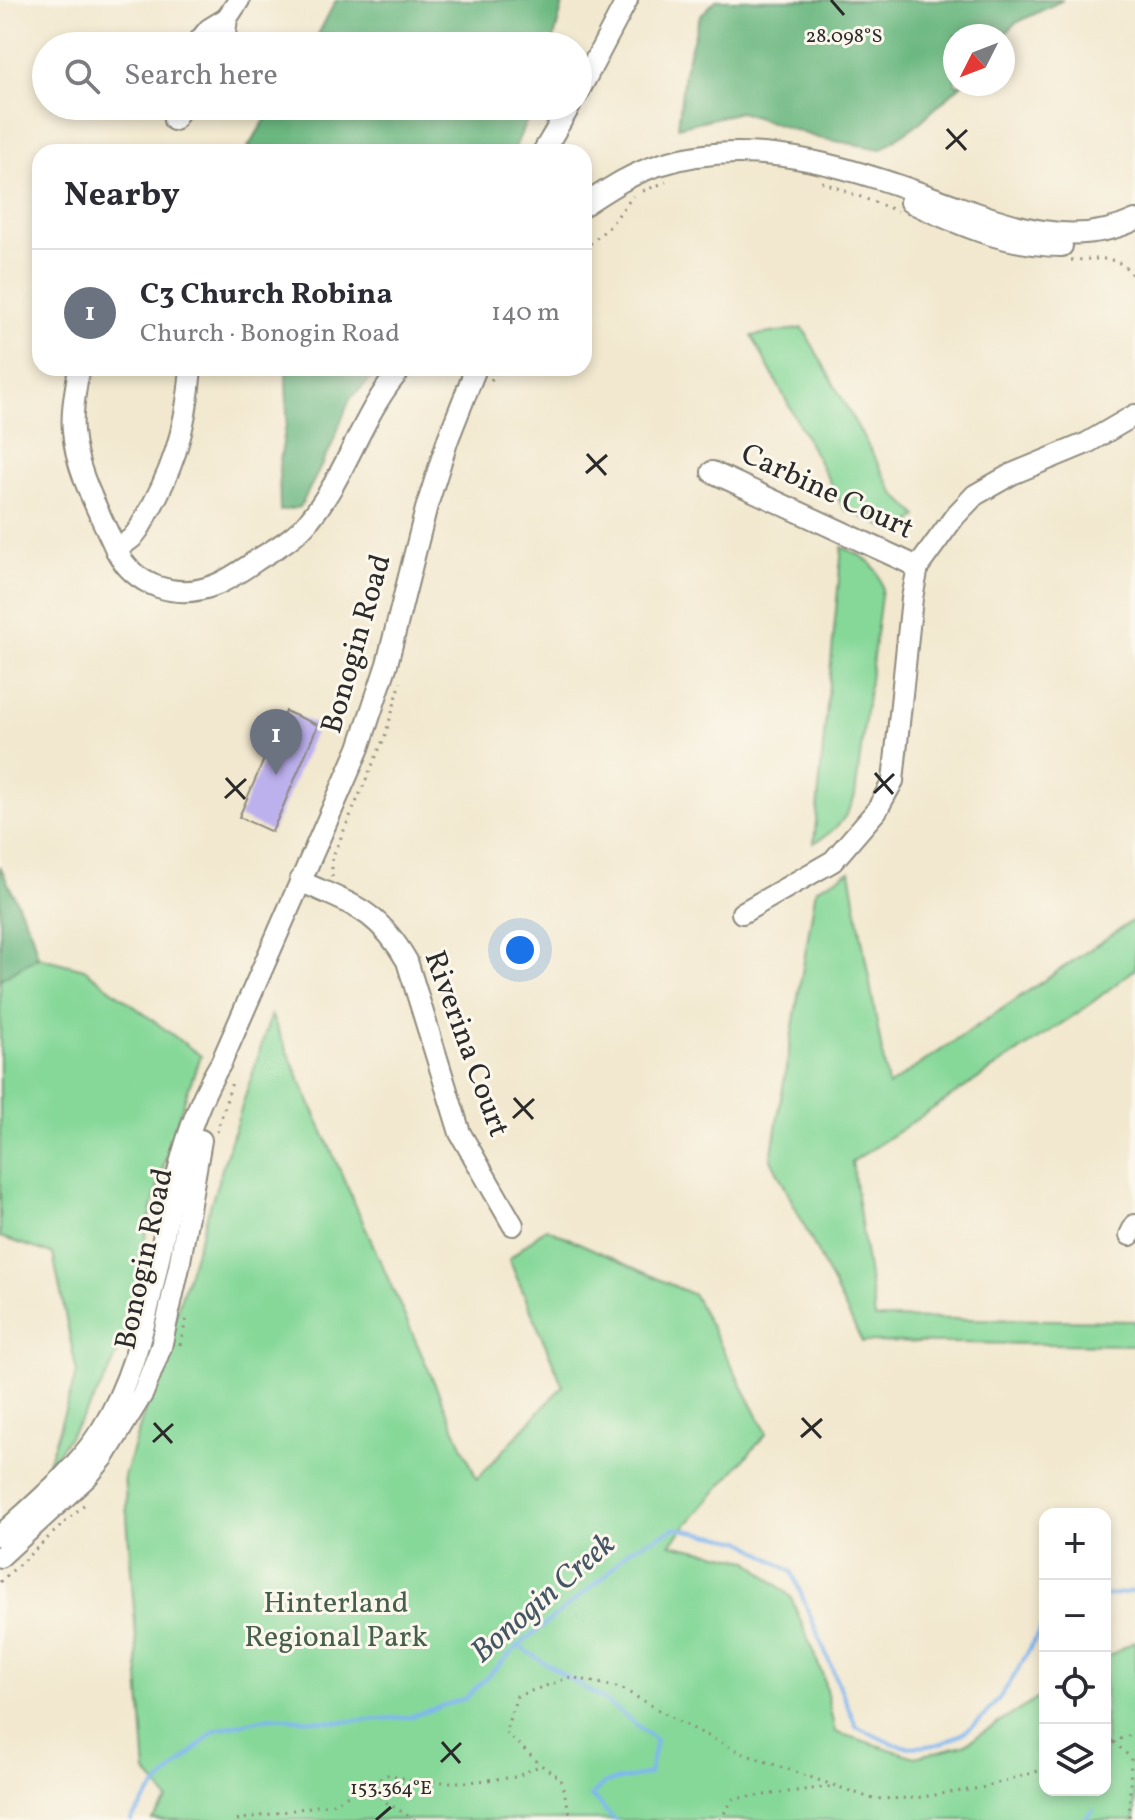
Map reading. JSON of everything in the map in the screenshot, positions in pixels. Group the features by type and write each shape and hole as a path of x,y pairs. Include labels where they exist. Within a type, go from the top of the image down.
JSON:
{"street":[{"path":"207,32 227,18 239,0"},
{"path":"592,66 627,0"},
{"path":"225,32 227,18"},
{"path":"548,144 562,120"},
{"path":"592,200 657,165 744,151 776,154 853,173 1043,233 1094,233 1134,226"},
{"path":"78,376 73,407 74,444 82,472 116,550 123,562 147,583 164,590 182,592 203,590 219,584 297,533 317,509 350,454 377,399 396,376"},
{"path":"116,550 139,529 179,448 190,376"},
{"name":"Bonogin Road","path":"1,1552 88,1450 109,1417 130,1374 179,1174 207,1086 221,1063 359,748 387,664 426,509 448,439 473,376"},
{"path":"742,913 833,861 877,810 893,781 918,567 955,516 975,495 1012,474 1087,443 1135,415"},
{"name":"Carbine Court","path":"712,472 918,567"},
{"name":"Riverina Court","path":"300,881 371,914 394,938 407,961 460,1133 513,1225"},
{"name":"Bonogin Road","path":"1,1552 87,1477 104,1457 132,1413 161,1347 198,1153 221,1063"},
{"path":"130,1374 145,1350 166,1265 170,1261 180,1260"}],"path":[{"path":"592,242 609,227 631,198 673,179"},
{"path":"820,182 904,214"},
{"path":"1069,260 1116,260 1130,270 1135,279"},
{"path":"572,1820 560,1778 505,1732 517,1696 571,1677 621,1688 744,1754 873,1799 915,1798 981,1788 1039,1771"},
{"path":"1111,1743 1135,1733"},
{"path":"1114,1742 1131,1758 1129,1820"},
{"path":"237,1820 333,1803 389,1774 416,1782 468,1782 516,1777 541,1765"},
{"path":"368,1785 384,1801 415,1820"},
{"path":"720,1820 733,1799 840,1786"}],"green space":[{"path":"336,0 564,0 556,32 319,32"},
{"path":"716,0 1063,0 1014,24 943,24 943,96 949,96 919,123 881,149 818,138 740,112 678,127 684,71 700,16"},
{"path":"265,120 527,120 516,144 250,144"},
{"path":"803,328 894,493 918,516 902,532 895,532 844,509 752,336"},
{"path":"286,376 374,376 350,399 331,447 300,507 280,511 279,467 287,418"},
{"path":"842,547 874,566 882,588 855,796 839,824 814,843"},
{"path":"0,866 32,934 38,957 0,979"},
{"path":"850,871 888,1086 1135,919 1135,969 1085,1008 852,1162 875,1318 1135,1321 1135,1345 862,1342 771,1159 816,889"},
{"path":"38,957 84,969 201,1056 159,1182 121,1344 98,1393 46,1469 77,1373 53,1254 0,1237 0,979"},
{"name":"Hinterland Regional Park","path":"271,1015 477,1479 563,1386 509,1259 546,1228 694,1295 767,1433 670,1544 748,1560 791,1597 823,1676 835,1732 915,1757 963,1745 1039,1698 1039,1796 1111,1796 1111,1655 1135,1641 1135,1820 152,1820 168,1800 146,1772 124,1476"}],"building":[{"path":"285,711 318,725 272,832 239,817"}],"waterway":[{"name":"Bonogin Creek","path":"131,1820 152,1791 215,1730 270,1717 339,1722 409,1717 466,1698 518,1646 604,1577 629,1550 676,1528 742,1541 792,1572 856,1726 896,1745 929,1746 953,1739 973,1726 991,1709 1006,1688 1039,1632"},
{"name":"Bonogin Creek","path":"1111,1595 1135,1591"},
{"path":"518,1646 607,1702 656,1740 649,1774 605,1783 591,1796 615,1820"},
{"path":"1084,1820 1093,1810"}],"place":[{"name":"C3 Church Robina","path":"276,775"}]}
